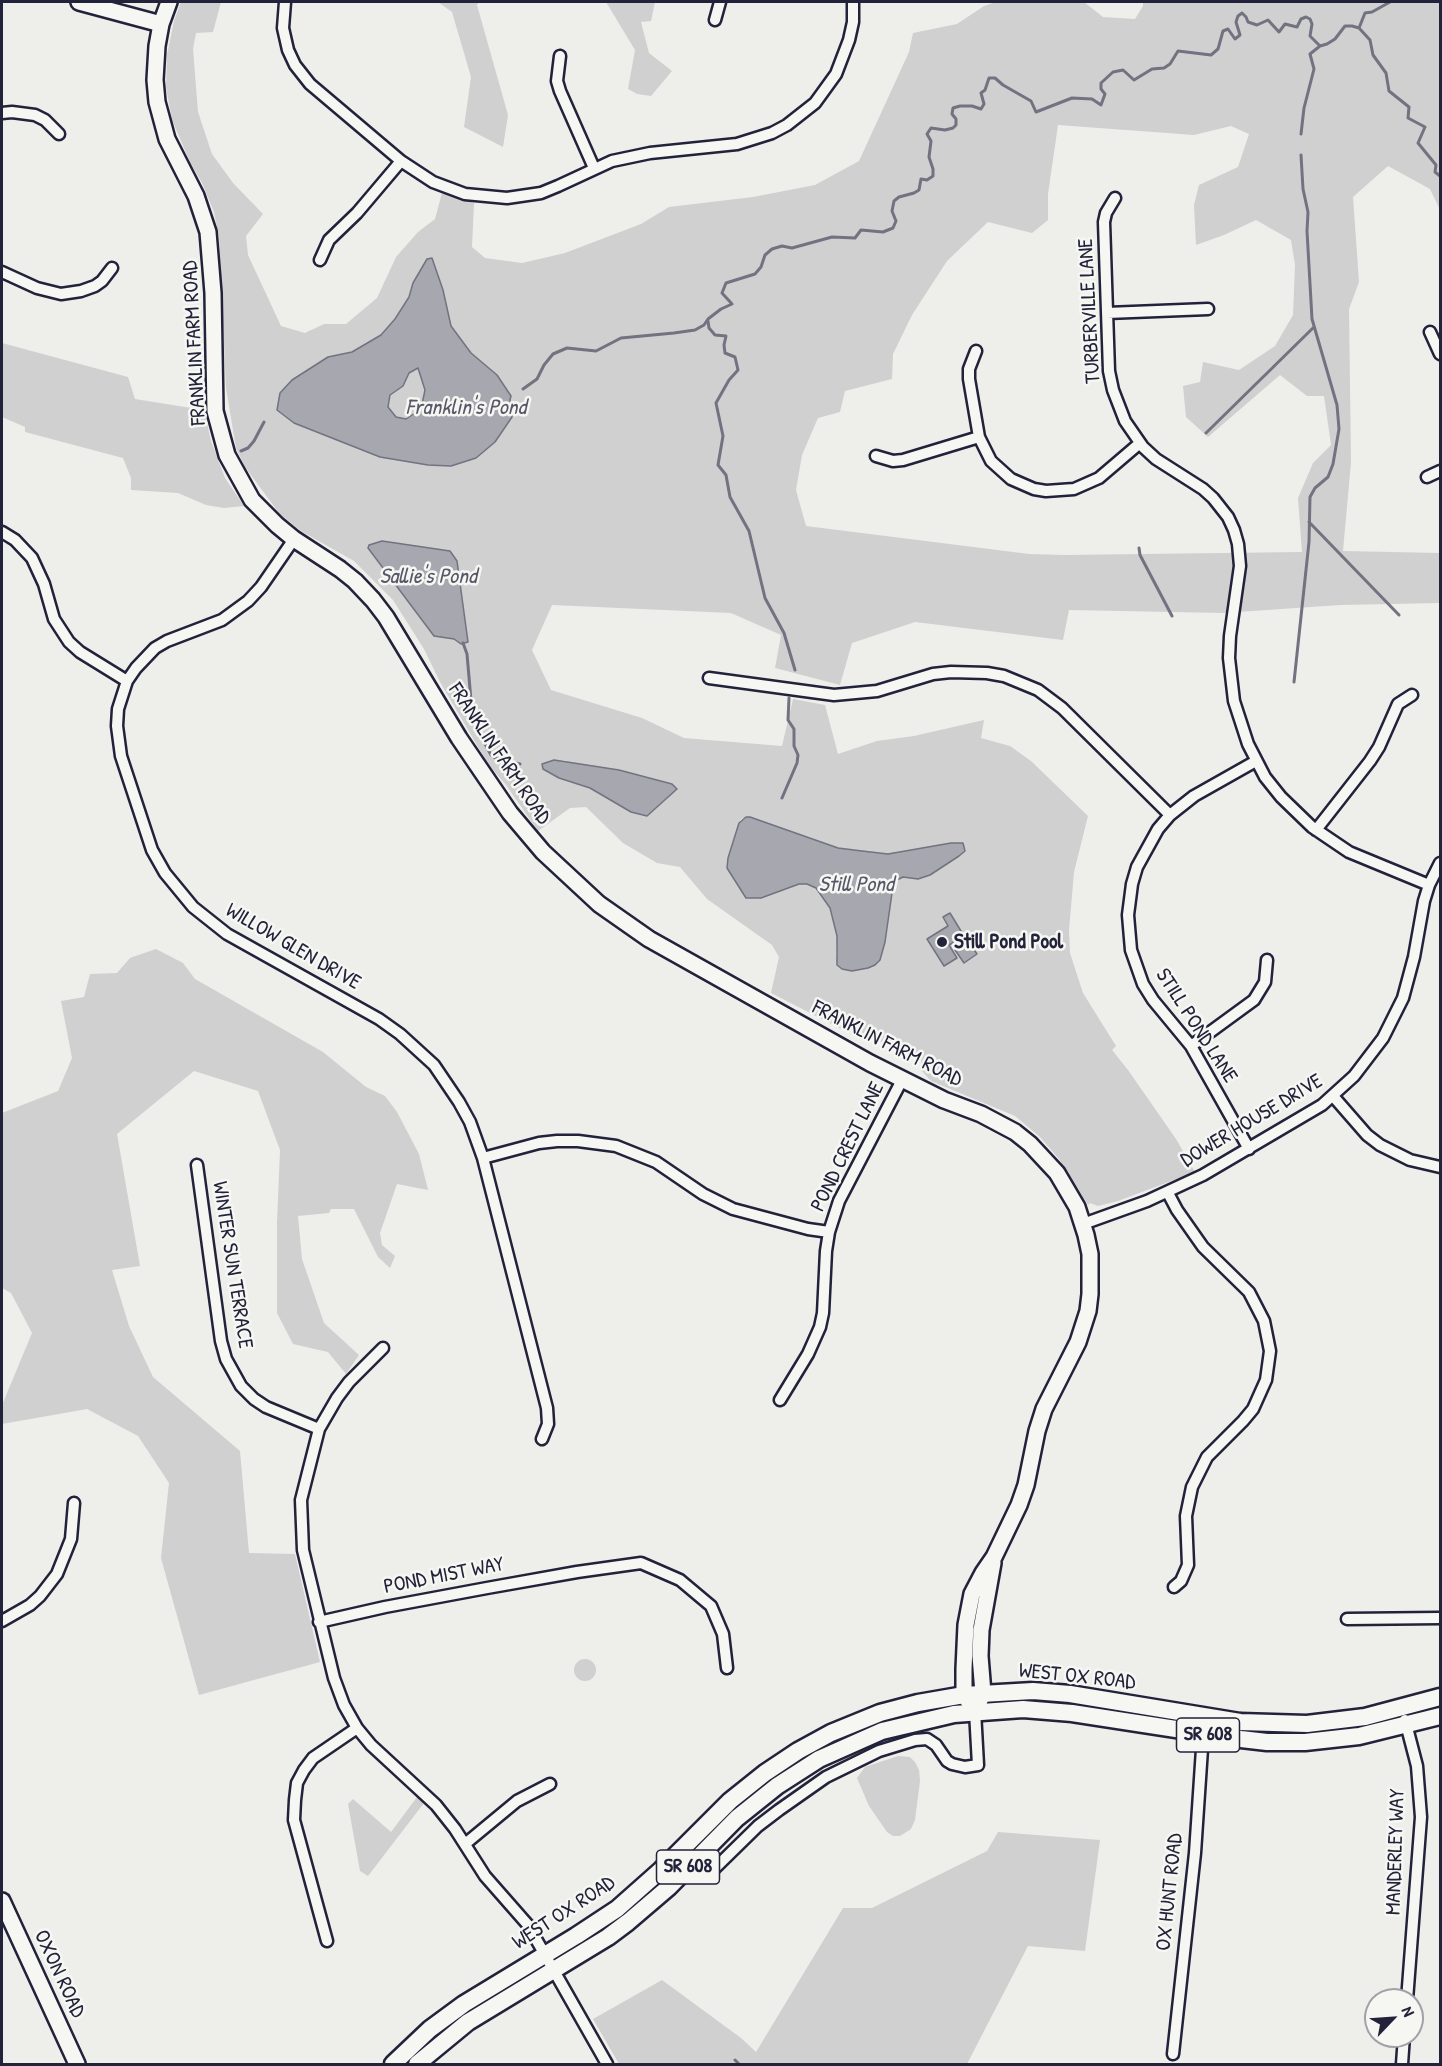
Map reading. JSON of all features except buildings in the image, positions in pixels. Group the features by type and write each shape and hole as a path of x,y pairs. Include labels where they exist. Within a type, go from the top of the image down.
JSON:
{"main road":[{"name":"WEST OX ROAD","path":"393,2064 446,2016 617,1909 661,1870 730,1801 765,1773 831,1733 880,1713 918,1703 964,1695 1033,1691 1070,1694 1209,1718 1274,1725 1346,1720 1440,1697"},
{"name":"WEST OX ROAD","path":"417,2064 468,2022 608,1937 636,1916 669,1887 737,1818 769,1792 835,1751 882,1731 931,1718 975,1711 1023,1709 1063,1712 1267,1742 1305,1742 1359,1736 1440,1716"}],"street":[{"path":"79,2 161,24"},
{"name":"FRANKLIN FARM ROAD","path":"169,2 161,24 155,66 160,115 167,139 203,212 211,252 215,411 227,455 252,500 270,520 356,581 373,600 386,617 495,793 543,852 605,909 649,939 902,1080 1000,1123 1030,1144 1057,1173 1068,1191 1083,1224 1090,1254 1090,1294 1085,1322 1078,1342 1044,1409 1020,1505 972,1594 964,1650 964,1695"},
{"path":"285,2 284,35 295,65 302,75 401,161 418,173 444,187 465,194 507,198 541,193 594,168 631,156 737,144 772,134 788,126 815,103 836,74 849,40 853,21 853,2"},
{"path":"715,20 720,2"},
{"path":"560,56 557,69 560,91 594,168"},
{"path":"2,113 12,111 35,115 45,120 59,134"},
{"path":"320,260 328,240 357,213 401,161"},
{"name":"TURBERVILLE LANE","path":"1115,198 1106,213 1104,222 1109,371 1113,390 1125,422 1140,444 1156,459 1214,498 1228,517 1234,530 1240,566 1230,636 1230,680 1240,723 1256,761 1281,796 1316,830 1349,852 1429,885"},
{"path":"2,272 37,288 61,294 95,286 112,268"},
{"path":"1107,313 1208,309"},
{"path":"1430,332 1440,354"},
{"path":"976,351 969,369 969,379 980,437 991,460 1000,471 1022,485 1060,492 1087,485 1099,478 1140,444"},
{"path":"876,456 893,461 903,460 980,437"},
{"path":"1427,477 1440,471"},
{"path":"2,532 15,540 32,558 44,584 54,619 69,642 80,652 127,681"},
{"name":"WILLOW GLEN DRIVE","path":"294,539 261,587 248,601 222,620 167,641 146,656 127,681 118,709 118,741 146,836 158,863 192,907 227,934 379,1019 418,1049 434,1065 459,1101 470,1122 483,1158 547,1408 548,1424 542,1439"},
{"path":"710,678 834,695 878,691 933,674 969,671 1004,676 1038,690 1062,708 1170,815"},
{"path":"1316,830 1370,761 1398,704 1412,695"},
{"name":"STILL POND LANE","path":"1249,1149 1191,1046 1153,1000 1143,984 1131,950 1128,933 1129,900 1137,867 1158,829 1170,815 1194,796 1256,761"},
{"name":"DOWER HOUSE DRIVE","path":"1083,1224 1168,1192 1203,1175 1303,1117 1333,1096 1354,1076 1370,1057 1394,1019 1410,977 1424,901 1440,863"},
{"path":"1191,1046 1254,1000 1265,982 1267,960"},
{"name":"POND CREST LANE","path":"780,1400 808,1354 820,1327 823,1313 826,1251 839,1201 902,1080"},
{"path":"1333,1096 1380,1145 1410,1160 1440,1167"},
{"path":"483,1158 539,1143 557,1141 616,1146 656,1162 703,1194 733,1209 808,1229 830,1232"},
{"name":"WINTER SUN TERRACE","path":"197,1165 221,1341 226,1359 241,1386 254,1399 266,1407 319,1429"},
{"path":"1168,1192 1177,1210 1203,1247 1249,1292 1264,1321 1270,1351 1266,1380 1257,1402 1243,1421 1207,1457 1192,1487 1186,1516 1188,1565 1181,1581 1174,1587"},
{"path":"383,1348 349,1382 319,1429 301,1500 303,1550 335,1683 357,1728 371,1745 436,1805 485,1876 528,1925 608,2064"},
{"path":"2,1621 30,1605 57,1574 71,1539 74,1503"},
{"name":"FRANKLIN FARM ROAD","path":"975,1711 983,1693 980,1643 994,1557"},
{"name":"POND MIST WAY","path":"319,1622 396,1605 641,1563 680,1580 711,1606 723,1634 727,1668"},
{"path":"1347,1618 1412,1620 1440,1618"},
{"path":"709,1875 752,1831 779,1810 826,1777 879,1751 915,1740 927,1739 936,1745 952,1764 978,1766 975,1711 964,1695"},
{"name":"MANDERLEY WAY","path":"1401,1708 1417,1766 1421,1817 1408,1988"},
{"path":"327,1941 294,1820 297,1783 303,1770 313,1758 357,1728"},
{"name":"OX HUNT ROAD","path":"1173,2054 1195,1853 1203,1734"},
{"path":"465,1844 517,1801 550,1784"},
{"name":"OXON ROAD","path":"2,1900 77,2064"},
{"path":"1402,2064 1403,2048"}],"shaded area":[{"path":"181,2 221,2 213,32 196,33 193,49 198,112 212,154 233,183 263,214 246,236 248,255 281,326 305,333 324,324 346,324 377,298 396,257 418,232 435,219 442,193 474,203 472,247 485,258 522,263 565,253 641,224 669,207 753,197 815,185 859,161 909,52 913,33 957,24 984,6 996,2 1084,2 1103,17 1135,19 1143,2 1440,2 1440,210 1430,189 1388,166 1353,197 1359,282 1349,309 1351,462 1343,551 1440,553 1440,603 1340,605 1223,613 1069,610 1063,640 915,622 852,643 840,685 775,668 781,635 731,613 552,605 532,650 551,690 642,718 684,738 782,746 793,699 825,705 838,754 877,741 914,736 984,720 981,738 1010,746 1031,761 1088,816 1074,872 1069,930 1070,953 1083,993 1116,1046 1112,1050 1176,1139 1195,1172 1118,1201 1098,1206 1090,1203 1088,1205 1059,1159 1040,1137 1015,1116 931,1081 921,1070 921,1061 856,1030 847,1032 771,993 779,957 772,945 707,899 680,867 657,863 623,843 586,807 570,808 538,831 506,785 488,764 440,682 424,649 393,600 354,561 301,531 279,513 245,467 236,448 226,388 219,237 214,212 172,120 166,87 167,55 174,21","holes":["1058,125 1194,135 1231,126 1249,134 1238,167 1199,185 1194,205 1196,245 1256,220 1291,240 1295,265 1293,315 1275,346 1239,370 1203,362 1200,382 1183,386 1186,417 1208,437 1280,375 1307,396 1324,396 1331,445 1313,463 1298,498 1302,552 1029,554 806,526 796,490 802,455 818,418 840,412 845,391 892,379 893,354 912,315 947,261 988,222 1032,233 1048,220 1048,194","413,283 443,290 451,326 471,353 497,375 508,394 512,417 294,423 328,357 352,352 381,335 395,319 409,296","382,541 450,551 461,644 454,639 434,636 368,549 369,545","564,760 631,812 590,788 559,778","750,817 838,848 888,854 913,851 918,879 903,877 893,885 885,942 836,956 837,936 829,907 816,888 807,884 799,884 761,898 746,898 727,867 741,819"]},
{"path":"438,2 479,2 477,5 508,115 503,147 464,127 471,77 452,12"},
{"path":"606,2 655,2 651,21 641,22 649,53 672,71 651,96 637,94 628,89 635,50"},
{"path":"2,343 128,377 135,399 204,410 211,441 225,478 244,506 224,508 206,505 178,493 131,490 131,478 123,458 25,432 25,427 2,417"},
{"path":"418,368 425,390 421,409 406,419 396,417 387,407 390,395 403,386 409,373"},
{"path":"156,949 183,963 195,979 323,1052 366,1087 385,1096 397,1112 419,1154 428,1190 397,1184 380,1233 382,1245 395,1256 390,1268 378,1257 354,1209 331,1209 329,1213 298,1216 302,1259 324,1323 359,1355 346,1374 328,1352 293,1344 277,1313 280,1150 258,1091 194,1071 117,1134 140,1266 112,1270 129,1326 153,1377 240,1451 249,1553 295,1554 320,1662 199,1695 161,1558 169,1483 138,1436 87,1409 2,1424 2,1405 32,1333 11,1293 2,1288 2,1113 58,1091 72,1058 61,1001 84,997 90,974 117,973 130,958"},
{"path":"585,1659 593,1662 596,1670 593,1678 585,1681 577,1678 574,1670 577,1662"},
{"path":"898,1756 910,1757 915,1762 919,1770 920,1781 915,1820 911,1829 900,1836 893,1836 887,1832 869,1806 857,1778 865,1767"},
{"path":"417,1797 424,1803 368,1876 360,1871 348,1804 353,1799 391,1832"},
{"path":"998,1832 1100,1840 1085,1951 1028,1946 967,2064 619,2064 593,2019 662,1980 741,2038 756,2052 843,1908 872,1908 987,1851"}],"water":[{"name":"Franklin's Pond","path":"432,258 443,290 451,326 471,353 497,375 511,396 512,417 495,442 476,458 451,466 428,465 380,457 294,423 277,410 280,393 292,380 328,357 352,352 381,335 409,297 413,283 427,259","holes":["418,368 425,390 421,409 406,419 396,417 388,407 390,395 403,386 409,373"]},
{"name":"Sallie's Pond","path":"382,541 450,551 457,561 468,642 461,644 454,639 434,636 368,548 369,545"},
{"path":"554,760 619,770 672,784 677,789 647,816 631,812 590,788 559,778 543,769 542,764"},
{"name":"Still Pond","path":"746,817 838,848 888,854 963,843 965,851 930,875 918,879 903,877 897,880 893,886 885,942 880,960 868,968 852,971 842,969 837,965 837,936 830,908 816,888 807,884 799,884 761,898 746,898 727,868 739,823"},
{"name":"Still Pond Pool","path":"950,913 964,936 949,945 957,958 944,966 927,939 948,926 943,917"},
{"path":"968,941 977,954 964,963 955,950"}],"waterway":[{"path":"1390,2 1372,12 1365,13 1359,28 1370,40 1373,55 1386,73 1389,91 1409,107 1408,118 1425,127 1418,143 1436,165 1435,172 1440,176"},
{"path":"523,389 537,379 553,354 567,348 596,351 621,338 695,330 704,325 721,309 732,304 722,293 726,283 755,274 761,267 765,255 772,249 782,246 792,248 832,237 855,238 861,230 883,232 893,228 896,221 892,211 894,201 919,190 921,179 927,180 933,176 929,157 931,141 927,134 931,128 945,130 953,128 956,125 956,119 952,114 953,108 972,106 981,109 984,104 981,93 985,90 989,78 995,78 1031,101 1036,112 1072,98 1092,99 1101,105 1105,94 1101,89 1101,83 1113,72 1123,70 1134,80 1152,69 1164,68 1170,64 1178,51 1211,55 1218,49 1223,31 1228,29 1235,39 1240,35 1236,22 1242,13 1248,22 1257,25 1268,20 1279,32 1285,24 1297,27 1301,19 1306,17 1312,24 1310,36 1320,46 1335,39 1345,26 1359,28"},
{"path":"1301,134 1304,108 1314,69 1310,54 1320,46"},
{"path":"1294,682 1309,542 1310,497 1315,488 1328,477 1333,464 1339,429 1337,405 1312,319 1308,212 1303,189 1301,155"},
{"path":"708,321 709,328 715,335 726,336 725,353 735,357 738,370 729,380 716,403 723,436 718,465 726,475 730,497 749,531 765,598 784,633 795,670"},
{"path":"1206,433 1314,327"},
{"path":"241,451 248,448 254,441 264,422"},
{"path":"1309,522 1399,615"},
{"path":"1139,548 1140,555 1172,616"},
{"path":"463,643 467,654 472,712 477,729 491,755 497,759 520,764"},
{"path":"782,798 797,763 798,755 794,746 794,729 788,720 789,698"},
{"path":"735,2060 739,2064"}],"place":[{"name":"Still Pond Pool","path":"942,942"}]}
